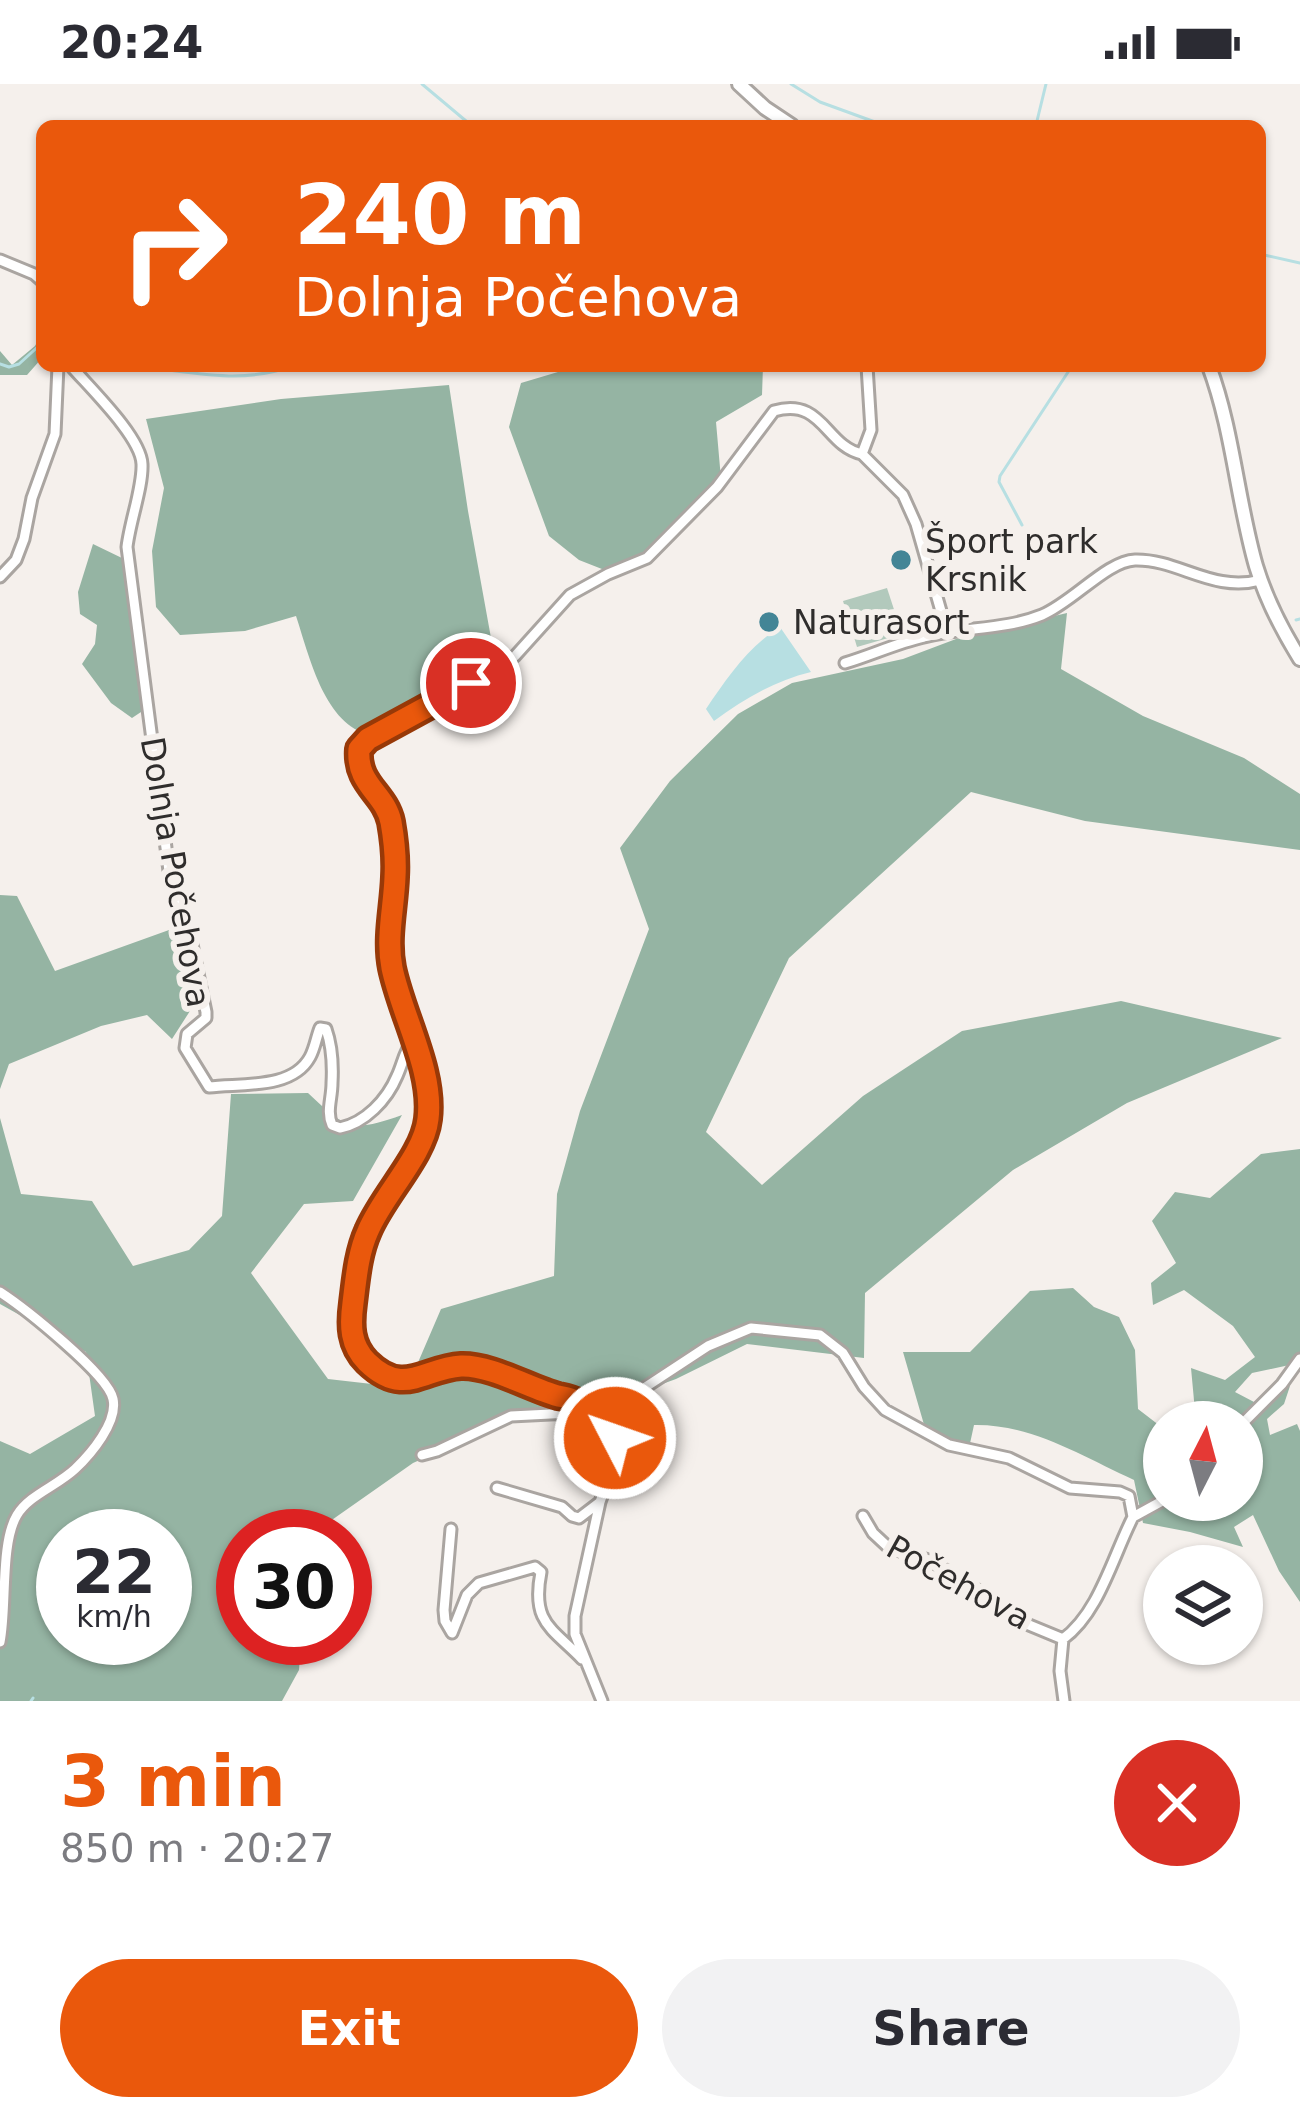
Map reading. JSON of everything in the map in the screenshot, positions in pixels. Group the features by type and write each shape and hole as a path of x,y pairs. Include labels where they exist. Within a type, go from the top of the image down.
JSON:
{"main road":[{"path":"739,84 783,120"},
{"path":"1211,372 1261,580 1300,658"}],"street":[{"path":"0,260 36,276"},
{"path":"0,578 16,560 55,434 58,372"},
{"name":"Dolnja Počehova","path":"76,372 134,439 142,465 127,547 170,871 186,916 206,1012 206,1018 184,1040 188,1054 208,1088 271,1083 306,1064 320,1028 326,1029 332,1088 328,1115 332,1125 340,1128 361,1120 389,1091 413,1040"},
{"path":"862,454 871,430 867,372"},
{"path":"602,1701 575,1634 575,1616 612,1468 615,1438 574,1400 484,1370 462,1366 416,1380 392,1377 368,1363 352,1338 353,1303 367,1232 421,1143 428,1119 426,1074 391,956 396,872 391,818 362,777 361,745 500,668 569,595 647,558 717,488 774,410 787,407 804,410 821,421 903,495 947,632"},
{"path":"845,663 922,637 1038,617 1069,601 1113,565 1133,560 1226,584 1261,580"},
{"path":"0,1292 68,1345 110,1390 115,1404 104,1433 75,1469 19,1509 10,1528 0,1642"},
{"path":"422,1454 511,1416 590,1412 641,1390 708,1346 751,1328 820,1335 843,1353 884,1410 949,1445 1009,1458 1070,1488 1120,1492 1129,1496 1133,1516 1143,1513"},
{"path":"1263,1403 1300,1359"},
{"path":"497,1488 562,1507 579,1518 600,1502"},
{"name":"Počehova","path":"863,1516 888,1547 931,1561 976,1588 1012,1618 1063,1640"},
{"name":"Počehova","path":"1063,1640 1089,1612 1133,1516"},
{"path":"451,1529 444,1610 452,1633 467,1595 479,1583 535,1567 541,1569 540,1608 553,1635 579,1654 589,1669"},
{"name":"Počehova","path":"1063,1640 1064,1701"}],"green space":[{"path":"35,346 36,365 27,375 0,375 0,351 12,365"},
{"path":"558,372 763,372 762,395 716,422 721,479 645,556 607,571 579,560 549,536 509,427 521,383"},
{"path":"449,385 495,660 404,717 366,734 351,727 328,701 296,616 245,631 180,635 156,607 152,551 164,488 146,419 281,399"},
{"path":"93,544 124,559 144,710 132,718 111,703 82,664 95,644 97,625 80,614 78,592"},
{"path":"887,588 902,634 857,647 843,601"},
{"path":"1067,613 1061,669 1143,716 1244,758 1300,794 1300,850 1085,821 971,792 789,958 706,1132 762,1185 863,1096 962,1031 1121,1001 1282,1038 1127,1103 1013,1170 865,1293 864,1358 747,1344 676,1379 574,1416 503,1423 413,1463 347,1509 216,1509 216,1665 299,1665 282,1701 0,1701 0,1441 30,1454 95,1416 86,1352 0,1304 0,1118 21,1194 92,1201 133,1266 189,1250 222,1216 231,1094 308,1093 350,1124 402,1115 353,1201 304,1204 251,1273 328,1379 407,1388 441,1309 554,1276 557,1194 580,1111 649,929 620,848 670,781 738,714 792,683 903,659 956,639"},
{"path":"0,895 17,896 55,971 169,930 197,1000 172,1039 147,1015 101,1026 9,1064 0,1089"},
{"path":"1300,1149 1300,1357 1294,1364 1252,1373 1235,1392 1252,1401 1194,1401 1191,1368 1225,1380 1255,1357 1233,1326 1184,1290 1153,1305 1151,1283 1176,1263 1152,1221 1175,1192 1210,1198 1261,1154"},
{"path":"1073,1288 1094,1307 1119,1317 1135,1350 1138,1409 1143,1413 1143,1521 1244,1521 1234,1527 1242,1545 1143,1523 1134,1480 1057,1444 1016,1430 974,1425 969,1448 946,1440 925,1428 903,1352 970,1352 1030,1291"},
{"path":"1290,1386 1284,1404 1267,1419 1270,1435 1297,1424 1300,1431 1300,1602 1256,1521 1263,1521 1263,1401 1256,1401"}],"water":[{"path":"780,627 811,672 760,692 714,721 706,709 722,686 748,654"}],"waterway":[{"path":"422,84 465,120"},
{"path":"791,84 820,102 870,120"},
{"path":"1037,120 1046,84"},
{"path":"1266,255 1300,263"},
{"path":"0,364 19,364 36,348"},
{"path":"182,372 235,376 273,372"},
{"path":"1022,525 1000,476 1068,372"},
{"path":"1296,620 1300,619"}],"place":[{"name":"Šport park Krsnik","path":"901,560"},
{"name":"Naturasort","path":"769,622"}],"route":[{"path":"471,683 368,739 359,749 362,777 391,818 396,872 391,956 426,1074 429,1104 421,1143 367,1232 350,1323 352,1338 368,1363 392,1377 416,1380 462,1366 484,1370 574,1400 615,1438"}]}
